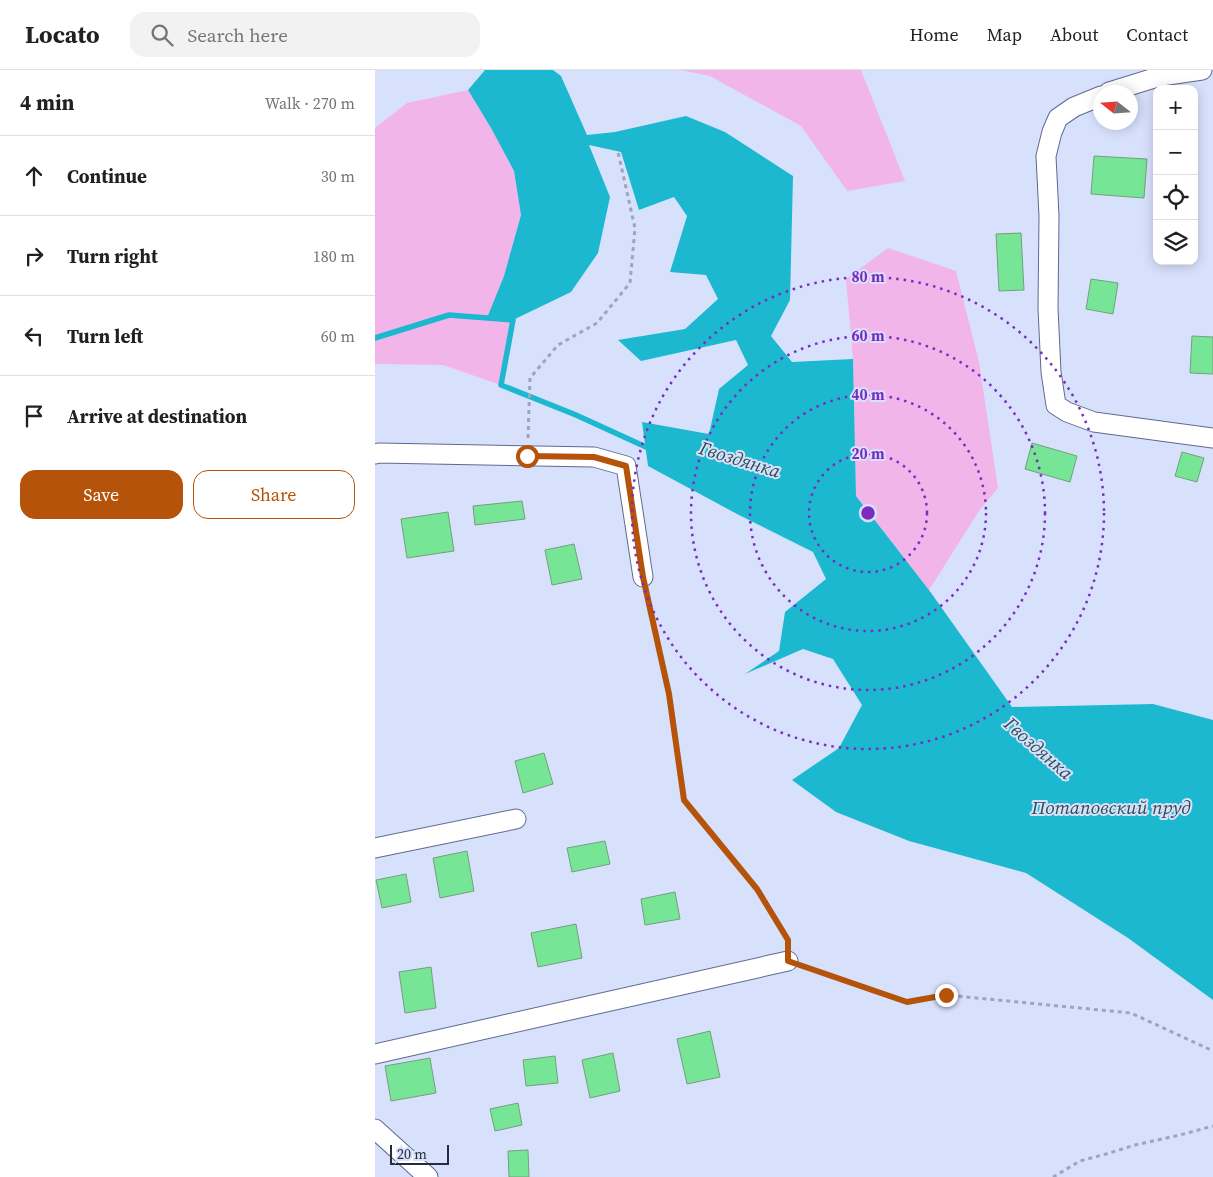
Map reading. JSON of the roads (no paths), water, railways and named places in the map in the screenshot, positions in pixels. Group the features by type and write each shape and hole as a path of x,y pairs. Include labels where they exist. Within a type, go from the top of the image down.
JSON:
{"street":[{"path":"1132,85 1161,76 1202,70"},
{"path":"1093,99 1074,107 1058,118 1052,132 1046,156 1049,216 1051,372 1057,404 1067,412 1094,422 1213,438"},
{"path":"375,454 594,457 626,466 643,577"},
{"path":"375,848 516,819"},
{"path":"375,1054 788,961"},
{"path":"375,1129 428,1177"}],"water":[{"name":"Потаповский пруд","path":"485,70 553,70 561,76 587,135 615,132 686,116 725,132 793,176 790,300 771,336 792,362 853,359 856,496 929,590 1012,707 1153,704 1213,720 1213,1000 1128,938 1026,873 909,841 836,812 792,780 839,748 862,705 833,659 803,649 745,674 779,651 785,612 826,579 813,552 648,466 642,422 709,434 719,389 748,365 736,340 641,361 618,340 685,329 718,299 706,275 670,272 687,216 674,197 639,210 621,152 589,145 610,197 598,253 571,292 513,320 487,318 504,276 521,215 514,171 468,90"}],"waterway":[{"name":"Гвоздянка","path":"375,338 449,315 513,320 501,385 653,449"}]}
